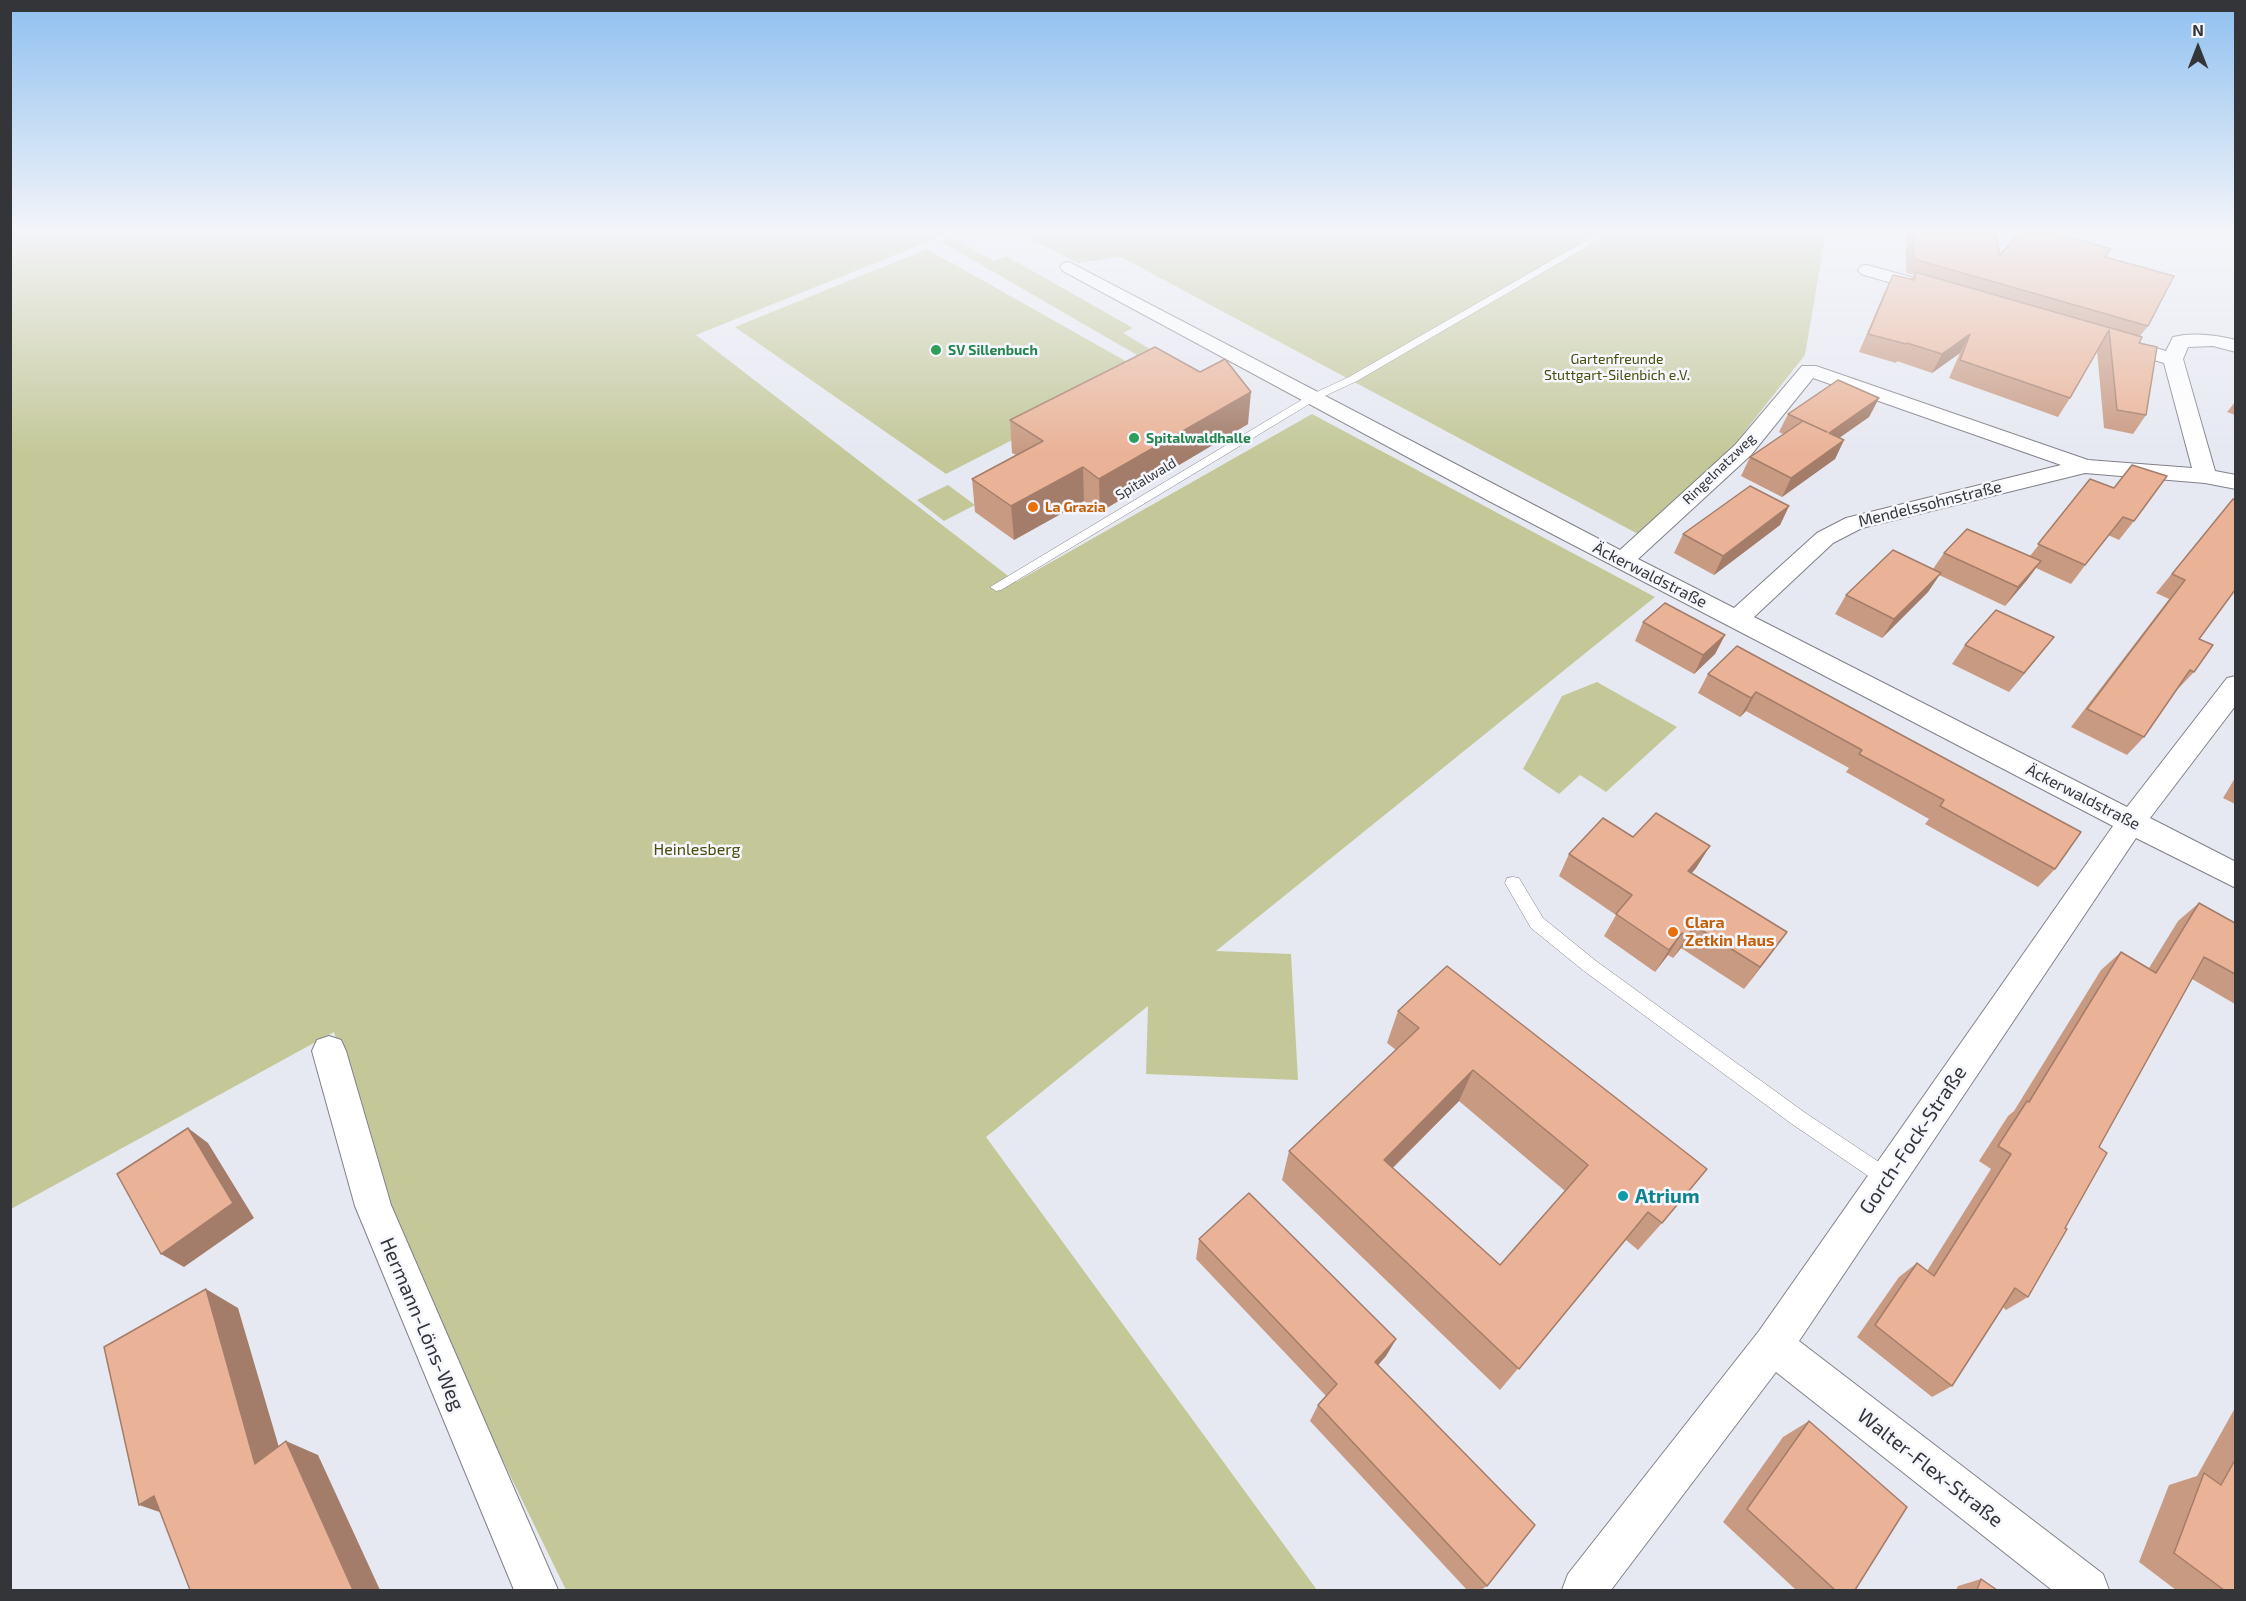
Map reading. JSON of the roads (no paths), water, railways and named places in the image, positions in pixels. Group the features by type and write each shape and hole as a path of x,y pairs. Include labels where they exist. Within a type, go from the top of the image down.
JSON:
{"street":[{"name":"Äckerwaldstraße","path":"1140,304 1220,345 1312,398 1622,561 2235,876"},
{"path":"2105,339 2173,359"},
{"path":"2205,476 2173,359 2180,341 2213,340 2235,346"},
{"name":"Mendelssohnstraße","path":"1809,370 2085,466 2205,476 2235,482"},
{"name":"Ringelnatzweg","path":"1622,561 1743,450 1809,370"},
{"name":"Mendelssohnstraße","path":"1737,619 1826,538 1854,523 2085,466"},
{"name":"Gorch-Fock-Straße","path":"1584,1590 1773,1345 2131,822 2235,685"},
{"name":"Hermann-Löns-Weg","path":"329,1051 373,1206 536,1590"},
{"name":"Walter-Flex-Straße","path":"1773,1345 2087,1590"}],"lane":[{"name":"Spitalwald","path":"996,587 1312,398 1353,379 1483,304"},
{"path":"1513,883 1537,924 1590,966 1798,1118 1887,1178"}],"place":[{"name":"SV Sillenbuch","path":"936,350"},
{"name":"Spitalwaldhalle","path":"1134,438"},
{"name":"La Grazia","path":"1033,507"},
{"name":"Clara Zetkin Haus","path":"1673,932"},
{"name":"Atrium","path":"1623,1196"}],"park label":[{"name":"Gartenfreunde Stuttgart-Silenbich e.V.","path":"1617,368"},
{"name":"Heinlesberg","path":"697,850"}]}
